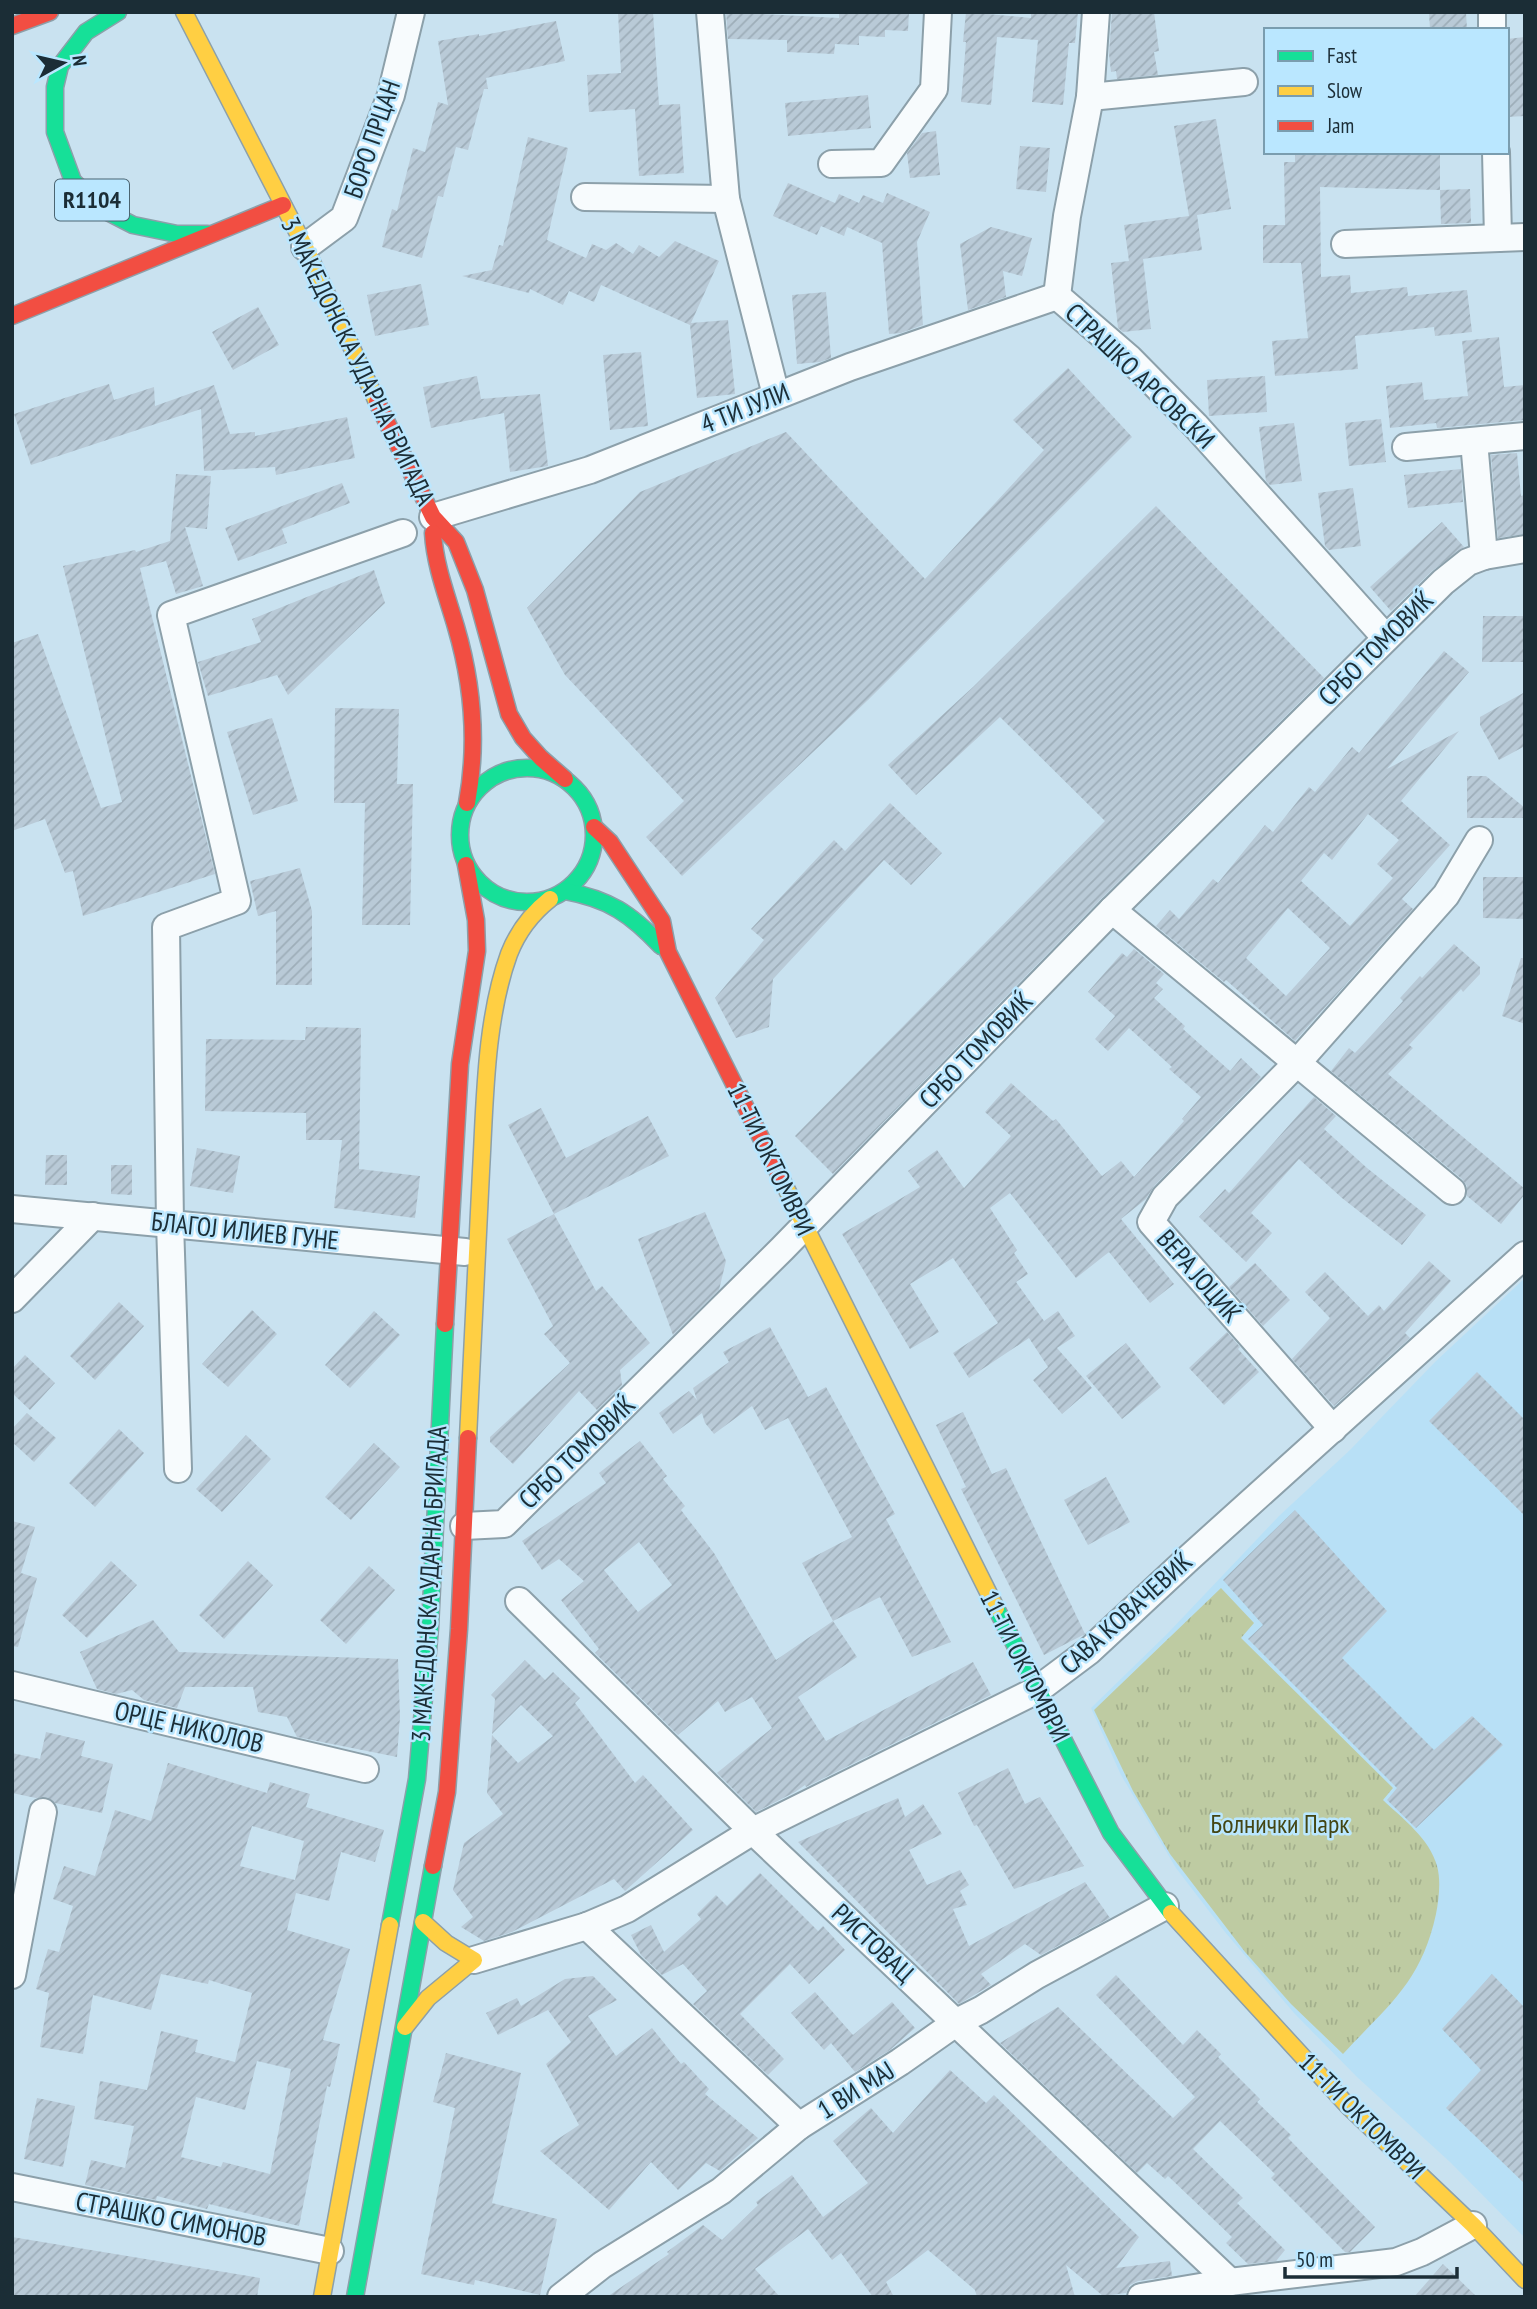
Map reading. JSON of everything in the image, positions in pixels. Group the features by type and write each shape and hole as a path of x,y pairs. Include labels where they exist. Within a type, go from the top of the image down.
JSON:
{"main road":[{"path":"12,26 50,12"},
{"name":"R1104","path":"118,12 86,32 60,66 55,87 55,132 73,181 100,208 133,225 177,234 208,234"},
{"name":"3 МАКЕДОНСКА УДАРНА БРИГАДА","path":"184,12 305,247 433,517"},
{"name":"R1104","path":"12,316 283,205"},
{"path":"433,517 456,542 470,578 509,713 523,738 584,800 594,827 588,863 579,879 558,895"},
{"path":"433,517 433,551 458,633 472,713 474,773 459,834 460,850 466,866 487,890 502,898 526,902 558,895 604,900 635,919 668,952"},
{"path":"467,803 476,789 489,779 511,769 535,768 551,771 565,779"},
{"path":"594,827 610,842 662,921 668,952"},
{"name":"3 МАКЕДОНСКА УДАРНА БРИГАДА","path":"322,2297 417,1779 430,1628 447,1251 460,1063 477,951 476,920 466,866"},
{"name":"3 МАКЕДОНСКА УДАРНА БРИГАДА","path":"355,2297 447,1792 464,1526 484,1118 491,1046 502,981 521,930 533,914 558,895"},
{"name":"11-ТИ ОКТОМВРИ","path":"668,952 1111,1833 1165,1906 1348,2106 1473,2225 1525,2280"},
{"path":"404,2028 417,2007 474,1960 455,1952 423,1922"}],"street":[{"name":"БОРО ПРЦАН","path":"305,247 344,218 391,95 411,12"},
{"path":"710,12 726,199 776,395"},
{"path":"832,164 881,163 934,89 939,12"},
{"name":"СТРАШКО АРСОВСКИ","path":"1096,12 1090,97 1067,216 1057,296 1129,358 1195,425 1386,638"},
{"path":"1090,97 1244,82"},
{"path":"1496,154 1498,238"},
{"path":"585,197 726,199"},
{"path":"1345,244 1525,237"},
{"name":"4 ТИ ЈУЛИ","path":"433,517 590,470 850,367 1057,296"},
{"path":"1406,447 1525,436"},
{"path":"1474,441 1484,556"},
{"path":"178,1469 170,1223 166,927 236,901 171,615 403,533"},
{"name":"СРБО ТОМОВИЌ","path":"464,1526 503,1524 804,1227 1112,910 1443,582 1468,562 1484,556 1525,549"},
{"name":"ВЕРА ЈОЦИЌ","path":"1333,1429 1151,1222 1165,1197 1296,1064 1446,895 1479,840"},
{"path":"1112,910 1452,1191"},
{"name":"БЛАГОЈ ИЛИЕВ ГУНЕ","path":"12,1209 477,1253"},
{"path":"12,1299 93,1216"},
{"name":"САВА КОВАЧЕВИЌ","path":"474,1960 587,1926 627,1909 753,1831 1037,1690 1089,1651 1525,1255"},
{"name":"РИСТОВАЦ","path":"519,1601 753,1831 1230,2282"},
{"name":"ОРЦЕ НИКОЛОВ","path":"12,1685 365,1769"},
{"path":"12,1975 17,1926 43,1812"},
{"name":"1 ВИ МАЈ","path":"561,2297 601,2265 721,2191 799,2126 957,2022 1165,1906"},
{"path":"587,1926 799,2126"},
{"name":"СТРАШКО СИМОНОВ","path":"12,2187 330,2251"},
{"path":"1141,2297 1230,2282 1396,2262 1422,2252 1473,2225"}],"shaded area":[{"path":"1525,1278 1525,2238 1450,2162 1357,2077 1294,2013 1225,1932 1176,1868 1121,1775 1091,1708 1168,1633 1279,1516 1350,1450 1436,1361"}],"green space":[{"name":"Болнички Парк","path":"1221,1588 1254,1623 1241,1638 1393,1788 1383,1800 1422,1838 1437,1866 1437,1908 1430,1938 1412,1976 1401,1992 1343,2054 1291,2004 1245,1952 1170,1854 1133,1791 1094,1710"}],"building":[{"path":"618,12 653,12 659,105 680,104 684,173 639,176 635,109 589,112 587,75 621,73"},
{"path":"726,12 839,18 839,12 909,12 908,31 885,30 885,37 859,36 859,45 835,44 834,54 787,52 787,40 728,39"},
{"path":"966,12 1031,18 1031,12 1078,12 1075,43 1069,43 1063,105 1032,102 1038,40 997,37 991,105 961,102"},
{"path":"1112,12 1154,12 1159,51 1154,52 1158,75 1117,79 1116,71 1111,72 1109,54"},
{"path":"1429,12 1466,12 1467,28 1430,28"},
{"path":"556,21 565,61 486,78 488,89 484,89 468,150 456,147 443,197 438,196 422,258 382,247 392,209 397,211 413,148 425,152 438,102 448,105 438,41"},
{"path":"1525,37 1525,116 1509,117 1509,39"},
{"path":"868,95 871,128 788,136 785,103"},
{"path":"1216,119 1231,209 1197,215 1202,250 1143,259 1151,329 1123,332 1118,328 1111,263 1129,261 1124,225 1189,216 1174,126"},
{"path":"936,131 940,175 910,178 907,153 922,133"},
{"path":"528,137 568,148 547,240 586,258 592,244 606,250 616,243 633,254 639,245 659,257 675,241 719,261 691,323 728,320 735,394 697,398 690,325 601,285 594,302 569,291 563,305 530,289 529,293 462,276 492,270 499,245 503,246"},
{"path":"1020,146 1050,148 1046,192 1016,189"},
{"path":"1295,154 1440,154 1440,190 1320,187 1321,277 1350,275 1351,293 1407,287 1408,296 1467,290 1472,332 1435,336 1434,327 1355,336 1358,369 1275,376 1272,341 1308,338 1301,263 1263,263 1263,225 1285,225 1284,162 1295,162"},
{"path":"788,183 835,203 839,194 859,203 863,195 883,203 887,193 930,212 917,242 923,325 901,333 889,334 882,243 847,227 844,236 821,226 817,235 773,216"},
{"path":"1470,189 1471,223 1441,224 1440,190"},
{"path":"991,227 1032,238 1022,276 1003,271 1006,297 968,310 960,244"},
{"path":"421,284 429,325 375,336 367,295"},
{"path":"826,292 831,358 797,364 792,295"},
{"path":"258,307 279,345 233,370 212,332"},
{"path":"1499,337 1504,387 1525,385 1525,420 1437,428 1436,423 1390,428 1386,386 1422,382 1424,400 1468,396 1462,341"},
{"path":"641,352 648,426 610,430 603,355"},
{"path":"1068,368 1132,437 868,700 682,876 646,837 684,801 565,675 527,608 640,492 786,432 925,579 1044,450 1013,420"},
{"path":"477,376 481,399 540,394 548,466 510,472 504,413 431,428 423,387"},
{"path":"1265,376 1267,412 1209,416 1207,380"},
{"path":"109,384 114,400 154,387 155,406 214,385 230,434 255,432 255,436 347,417 355,458 276,475 275,467 204,471 201,409 31,465 14,414"},
{"path":"1381,419 1386,462 1349,466 1345,423"},
{"path":"1294,423 1302,481 1270,485 1266,481 1259,427"},
{"path":"1517,453 1521,496 1525,495 1525,534 1498,538 1491,455"},
{"path":"1461,469 1463,502 1408,508 1404,475"},
{"path":"176,474 211,476 207,529 185,527 203,586 176,594 166,561 140,568 215,874 83,916 73,871 65,873 45,819 12,831 12,643 38,634 101,808 122,802 63,566 135,550 136,552 170,541"},
{"path":"342,483 350,503 282,529 287,543 238,561 225,528"},
{"path":"1353,488 1361,546 1329,550 1325,546 1318,493"},
{"path":"1156,506 1324,678 1101,899 833,1174 795,1136 1105,821 1000,717 916,795 888,765 973,687"},
{"path":"1442,522 1464,547 1432,571 1391,611 1370,587"},
{"path":"374,570 385,603 288,695 277,675 208,696 198,662 261,642 252,619"},
{"path":"1483,616 1525,616 1525,662 1482,662"},
{"path":"1444,651 1469,672 1387,769 1459,731 1401,801 1450,845 1402,899 1413,909 1295,1041 1226,980 1224,982 1156,926 1170,910 1179,919 1213,879 1218,883 1265,825 1273,832 1309,787 1315,792 1352,747 1359,753","holes":["1368,814 1399,840 1377,864 1393,878 1350,926 1301,881 1324,853 1332,860","1288,908 1330,948 1286,996 1246,958"]},
{"path":"1525,692 1525,746 1499,760 1480,725 1480,717"},
{"path":"335,708 399,709 397,784 413,784 410,925 362,925 365,803 334,803"},
{"path":"272,718 298,801 253,815 227,732"},
{"path":"1467,776 1486,776 1525,808 1525,818 1467,818"},
{"path":"890,803 942,853 911,885 884,860 773,979 769,1027 736,1038 715,998 764,940 751,929 834,840 845,851"},
{"path":"300,868 312,911 312,985 276,985 276,911 258,916 250,881"},
{"path":"1483,877 1525,877 1525,919 1483,918"},
{"path":"1454,944 1480,967 1480,974 1463,992 1461,989 1409,1045 1413,1048 1388,1074 1525,1189 1525,1194 1501,1224 1467,1196 1467,1186 1462,1179 1331,1071 1349,1048 1355,1053 1403,1001 1400,998"},
{"path":"1134,949 1164,974 1156,983 1163,989 1154,998 1185,1026 1183,1029 1230,1071 1241,1058 1261,1077 1154,1186 1146,1199 1121,1219 1174,1284 1150,1303 1109,1252 1076,1278 1010,1193 990,1208 1017,1250 1014,1253 1028,1274 1016,1282 1044,1321 1058,1311 1075,1336 1057,1348 1092,1388 1062,1414 1033,1380 1048,1367 1029,1338 969,1378 953,1353 998,1323 953,1258 910,1284 939,1332 910,1349 842,1234 920,1187 908,1171 937,1150 964,1188 1011,1136 985,1112 1011,1083 1053,1121 1056,1119 1102,1176 1121,1161 1134,1177 1184,1121 1182,1119 1201,1097 1129,1028 1108,1051 1095,1039 1115,1016 1088,992 1122,953 1127,957"},
{"path":"1521,958 1525,958 1525,1024 1502,1016"},
{"path":"306,1027 361,1028 359,1169 420,1176 415,1218 334,1208 342,1140 306,1140 306,1113 205,1111 206,1039 305,1040"},
{"path":"1314,1097 1336,1116 1324,1129 1426,1215 1402,1245 1342,1198 1299,1159 1251,1213 1272,1233 1246,1262 1199,1217 1225,1189 1229,1193"},
{"path":"541,1108 566,1158 648,1116 669,1156 554,1214 508,1125"},
{"path":"197,1148 240,1156 233,1193 190,1186"},
{"path":"46,1155 67,1155 67,1185 45,1185"},
{"path":"111,1165 132,1165 132,1195 111,1194"},
{"path":"705,1212 726,1261 719,1290 673,1335 638,1239"},
{"path":"554,1214 596,1291 602,1286 650,1343 620,1370 622,1385 597,1410 579,1391 513,1464 490,1442 490,1437 570,1363 544,1334 553,1326 507,1239"},
{"path":"1429,1261 1451,1281 1405,1333 1410,1338 1334,1406 1292,1359 1330,1318 1305,1292 1325,1272 1368,1316 1379,1305 1384,1311"},
{"path":"1255,1263 1290,1300 1263,1326 1229,1287"},
{"path":"119,1302 144,1326 95,1380 70,1356"},
{"path":"252,1310 277,1334 228,1387 202,1364"},
{"path":"374,1311 400,1335 350,1388 325,1365"},
{"path":"770,1327 808,1397 826,1387 895,1514 886,1519 951,1642 912,1657 880,1597 833,1621 802,1563 852,1537 788,1418 765,1430 752,1406 714,1434 705,1423 702,1413 673,1434 659,1413 689,1391 697,1400 693,1388 729,1362 723,1352"},
{"path":"1227,1332 1259,1372 1224,1405 1189,1368"},
{"path":"1126,1343 1161,1387 1122,1419 1086,1376"},
{"path":"25,1355 55,1383 30,1410 12,1393 12,1369"},
{"path":"1477,1372 1525,1420 1525,1516 1429,1421"},
{"path":"963,1412 992,1474 1006,1468 1085,1634 1044,1655 961,1489 966,1487 936,1425"},
{"path":"27,1413 56,1438 34,1462 12,1442 12,1429"},
{"path":"119,1429 144,1453 95,1507 69,1483"},
{"path":"246,1435 271,1459 222,1512 196,1489"},
{"path":"640,1441 667,1476 663,1479 685,1506 681,1510 714,1553 776,1660 833,1621 857,1657 798,1697 826,1741 973,1662 991,1695 806,1787 805,1785 756,1812 717,1773 772,1728 752,1697 725,1712 718,1701 678,1735 595,1653 599,1649 561,1600 584,1581 559,1559 542,1570 522,1541 606,1483 599,1473","holes":["639,1542 672,1585 638,1612 604,1570"]},
{"path":"374,1443 400,1467 351,1520 325,1497"},
{"path":"1106,1477 1130,1522 1088,1545 1064,1500"},
{"path":"1295,1510 1387,1611 1342,1658 1434,1750 1472,1716 1503,1745 1416,1828 1387,1800 1397,1788 1248,1639 1263,1625 1223,1580"},
{"path":"12,1521 35,1527 21,1573 37,1578 18,1647 12,1646"},
{"path":"111,1561 137,1585 87,1638 62,1615"},
{"path":"248,1561 273,1585 224,1639 199,1615"},
{"path":"369,1566 395,1590 346,1644 320,1620"},
{"path":"153,1620 179,1652 398,1659 400,1717 397,1757 297,1737 287,1717 258,1712 253,1687 185,1687 177,1708 144,1700 132,1690 116,1694 97,1689 80,1652"},
{"path":"525,1660 545,1680 553,1672 580,1698 575,1703 635,1783 643,1775 693,1830 625,1891 614,1879 512,1932 484,1941 461,1927 473,1917 453,1890 464,1843 503,1814 487,1793 492,1735 518,1763 553,1736 521,1705 492,1734 495,1699 491,1695"},
{"path":"46,1732 85,1741 81,1756 113,1764 102,1813 55,1803 47,1797 36,1798 12,1793 12,1753 40,1759"},
{"path":"168,1763 267,1793 270,1782 310,1794 306,1807 384,1830 375,1862 341,1852 329,1901 296,1893 287,1930 350,1949 323,2040 340,2044 330,2087 327,2086 299,2226 209,2204 207,2209 157,2196 156,2200 85,2185 91,2160 125,2168 134,2126 94,2119 100,2081 147,2090 161,2031 198,2040 195,2052 235,2062 252,1993 209,1980 208,1984 161,1974 151,2010 93,1995 83,2054 40,2047 49,1993 36,1989 48,1949 59,1952 73,1906 53,1899 64,1866 95,1876 115,1810 151,1821","holes":["252,1826 304,1841 295,1880 240,1866","257,2061 291,2069 270,2174 223,2162 221,2167 181,2157 196,2097 245,2110"]},
{"path":"1008,1768 1025,1804 1040,1797 1084,1866 1014,1889 977,1825 974,1826 958,1793"},
{"path":"898,1798 905,1817 923,1804 942,1834 909,1850 927,1885 960,1870 969,1885 960,1891 967,1905 953,1909 969,1946 1085,1882 1110,1918 1041,1955 1025,1944 981,1974 991,1985 959,2004 798,1842"},
{"path":"760,1873 818,1931 823,1926 845,1950 809,1984 790,1964 740,2014 784,2059 768,2075 693,2004 707,1991 683,1964 662,1975 641,1955 631,1935 651,1925 664,1952 701,1919 697,1914 716,1895 727,1906"},
{"path":"1492,1974 1525,2008 1525,2184 1446,2108 1481,2070 1442,2029"},
{"path":"1116,1975 1183,2045 1197,2030 1221,2054 1218,2057 1260,2099 1257,2102 1291,2135 1288,2138 1375,2227 1350,2252 1345,2252 1271,2178 1275,2174 1220,2121 1193,2149 1243,2198 1237,2203 1285,2250 1276,2261 1248,2264 1226,2243 1232,2237 1168,2176 1165,2179 1147,2163 1137,2173 1000,2043 1058,2007 1173,2118 1195,2097 1096,1995"},
{"path":"593,1976 617,2000 588,2016 616,2056 652,2028 681,2064 684,2062 709,2089 705,2094 758,2138 720,2171 706,2163 678,2190 651,2162 609,2210 540,2151 579,2125 546,2064 571,2042 548,2010 498,2035 486,2013 517,1998 521,2006 565,1979"},
{"path":"815,1992 853,2035 892,2002 915,2028 890,2050 855,2072 831,2043 824,2050 791,2013"},
{"path":"446,2053 521,2073 492,2203 557,2219 540,2295 475,2280 474,2285 421,2274 455,2108 433,2102"},
{"path":"950,2070 986,2103 994,2095 1139,2237 1116,2268 1170,2261 1172,2276 1138,2281 1130,2285 1126,2293 1103,2296 1066,2265 1075,2297 977,2297 975,2290 928,2250 886,2282 894,2297 873,2297 841,2253 832,2260 808,2229 755,2269 780,2297 607,2297 669,2254 667,2252 703,2225 722,2240 758,2205 756,2202 792,2175 823,2217 868,2183 833,2141 871,2108 893,2133"},
{"path":"37,2098 75,2106 63,2167 24,2159"},
{"path":"12,2237 260,2278 257,2297 12,2297"},
{"path":"1443,2264 1477,2297 1414,2297"}],"traffic: fast":[{"path":"118,12 86,32 60,66 55,87 55,132 73,181 100,208 133,225 177,234 208,234"},
{"path":"527,768 553,773 575,787 589,809 594,835 589,861 575,883 553,897 527,902 501,897 479,883 465,861 460,835 465,809 479,787 501,773 527,768"},
{"path":"565,891 607,903 640,925 661,946"},
{"path":"390,1925 417,1779 430,1627 445,1324"},
{"path":"996,1608 1111,1833 1171,1913"},
{"path":"355,2297 433,1866"}],"traffic: slow":[{"path":"184,12 305,247 377,402"},
{"path":"468,1438 484,1117 495,1006 509,954 517,938 526,923 550,899"},
{"path":"783,1182 996,1608"},
{"path":"1171,1913 1348,2106 1473,2225 1525,2280"},
{"path":"405,2027 428,1998 474,1960 446,1943 423,1922"},
{"path":"322,2297 390,1925"}],"traffic: jam":[{"path":"12,26 50,12"},
{"path":"12,316 283,205"},
{"path":"377,402 433,517 456,542 475,590 509,714 523,738 565,779"},
{"path":"433,533 439,569 462,649 470,692 473,736 467,803"},
{"path":"594,827 610,842 662,921 668,952 783,1182"},
{"path":"445,1324 460,1064 477,951 476,920 466,865"},
{"path":"433,1866 447,1792 459,1629 468,1438"}]}
